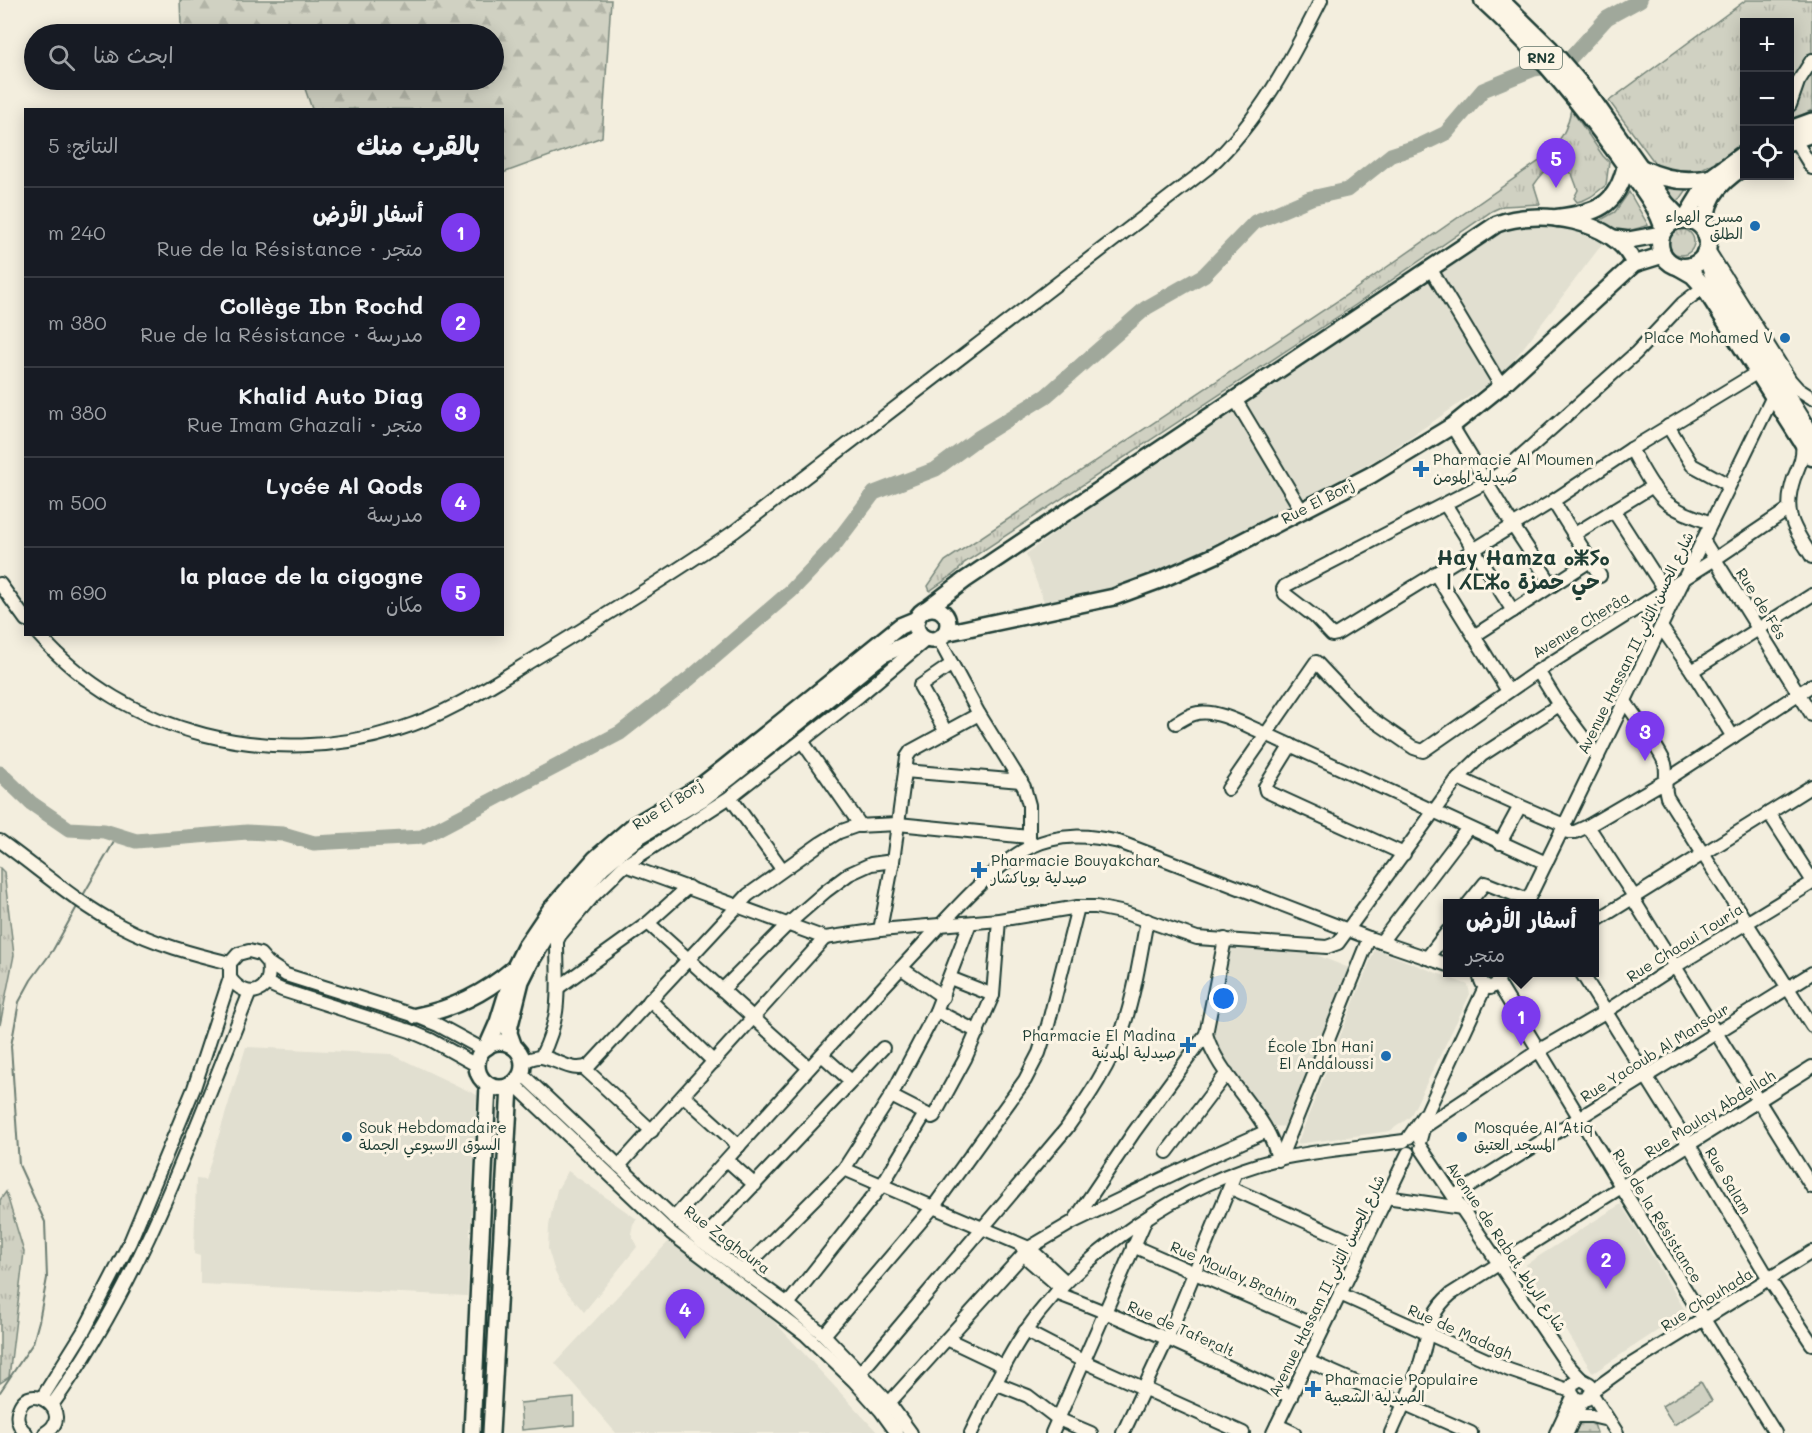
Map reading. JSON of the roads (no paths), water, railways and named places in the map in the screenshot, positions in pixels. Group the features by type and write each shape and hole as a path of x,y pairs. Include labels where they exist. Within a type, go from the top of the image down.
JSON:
{"highway":[{"name":"RN2","path":"1489,1 1550,49 1666,204 1683,220 1695,223 1706,246"},
{"name":"RN2","path":"1598,116 1626,165 1657,210 1663,232 1660,242 1663,255"},
{"path":"1557,218 1592,212 1605,205 1616,194 1626,165"},
{"path":"1642,169 1661,177 1680,181 1710,178"},
{"path":"1663,232 1672,223 1683,220"},
{"path":"1679,267 1697,263 1706,246"},
{"path":"1706,246 1715,280 1807,439 1812,457"},
{"path":"1663,255 1667,260 1693,275 1704,287 1773,396 1807,439"}],"main road":[{"path":"1794,132 1812,121"},
{"path":"1794,134 1812,134"},
{"path":"1683,220 1710,178 1740,156"},
{"path":"1706,246 1705,215 1711,199 1721,185 1740,170"},
{"name":"Rue El Borj","path":"485,1049 498,1022 515,967 537,928 550,910 607,847 651,814 701,786 900,626 922,614 965,580 1488,230 1506,221 1525,218 1557,218 1587,224 1613,238"},
{"path":"1613,238 1629,240 1663,232"},
{"path":"1613,238 1625,249 1634,264 1663,255"},
{"name":"Rue El Borj","path":"514,1047 508,1033 521,981 556,920 602,867 639,836 703,798 882,655 933,637 1114,597 1194,566 1302,511 1371,475 1452,426 1502,386 1634,264"},
{"path":"939,610 946,617 947,622 933,637 916,628 922,614 939,610"},
{"path":"416,1016 452,1007 469,999 493,985 515,967"},
{"path":"491,1433 497,1312 520,1053 514,1047 501,1042 485,1049 478,1060 481,1077 488,1085 499,1088 517,1076"},
{"path":"472,1433 488,1085"},
{"path":"479,1312 497,1312"}],"street":[{"path":"40,636 83,676 107,693 138,710 198,734 226,741 285,746 344,742 401,729 455,706 687,564 735,531 1209,167 1228,149 1254,118 1278,81 1321,0"},
{"path":"1794,94 1798,82 1812,60"},
{"path":"1794,139 1812,168"},
{"path":"1706,246 1790,380 1798,389 1812,398"},
{"path":"1430,268 1502,386"},
{"path":"1704,287 1683,303 1636,353 1510,466 1487,482 1283,589 1285,594 1334,635 1553,501 1630,449 1758,372"},
{"name":"Avenue Hassan II شارع الحسن الثاني","path":"1528,899 1773,396"},
{"path":"1235,399 1302,511"},
{"path":"1452,426 1552,585"},
{"path":"1668,426 1692,465 1730,485"},
{"path":"1807,439 1792,484 1789,509 1792,526 1812,557"},
{"path":"1630,449 1665,501 1675,508 1711,523"},
{"path":"1573,535 1653,486"},
{"path":"1553,501 1600,576"},
{"path":"1445,504 1513,611"},
{"name":"Avenue Cherâa","path":"1266,734 1317,662 1366,715 1414,748 1423,751 1538,671 1715,559 1789,509"},
{"path":"1613,510 1672,603"},
{"name":"Rue de Fés","path":"1703,540 1812,715"},
{"path":"1474,636 1590,561"},
{"path":"1435,573 1508,692"},
{"path":"0,584 24,617"},
{"path":"1692,671 1812,595"},
{"path":"1660,627 1692,671 1733,737"},
{"path":"517,1076 541,1057 555,1023 559,987 557,941 593,896 625,865 730,797 933,637 952,664 979,714 1021,781 1028,796 1029,842 988,879 901,968 674,1218"},
{"path":"946,732 920,686 952,664"},
{"path":"1538,671 1559,705 1598,757"},
{"path":"1458,778 1564,825 1568,832 1572,833 1665,781 1812,685"},
{"path":"1625,701 1665,762 1667,797 1812,1026"},
{"path":"625,865 825,938 880,930 999,920 1078,907 1111,909 1188,936 1328,947 1338,944 1349,930 1458,778 1482,755 1559,705"},
{"path":"1176,723 1196,713 1207,712 1266,734 1546,863"},
{"path":"880,930 893,861 907,757 911,751 979,714"},
{"path":"1228,789 1266,734"},
{"path":"801,741 861,826"},
{"path":"1291,746 1264,790 1404,854"},
{"path":"905,771 1021,781"},
{"path":"1599,919 1812,786"},
{"path":"730,797 782,869"},
{"path":"1500,843 1520,806"},
{"path":"1769,813 1812,882"},
{"path":"584,1068 595,1061 738,905 782,869 839,832 861,826 898,824 1029,842 1076,835 1094,836 1119,842 1375,940 1443,963"},
{"path":"1588,826 1812,1187"},
{"path":"1279,1159 1375,940 1468,828"},
{"path":"0,841 119,926 151,940 230,963"},
{"path":"722,990 788,924 826,891 849,874 871,864 893,861"},
{"name":"Rue Chaoui Touria","path":"1424,1127 1538,1051 1605,1012 1812,882"},
{"path":"1471,899 1485,883 1520,899"},
{"path":"559,987 648,923 688,887"},
{"path":"824,1335 934,1206 1025,1080 1039,1053 1048,1025 1078,907"},
{"path":"891,1096 925,1114 934,1116 978,1032 993,995 999,920"},
{"path":"861,1372 984,1228 1066,1129 1084,1103 1116,1047 1123,1028 1147,920"},
{"path":"648,923 809,1068"},
{"path":"742,1271 844,1168 891,1096 936,1011 970,923"},
{"path":"1427,958 1443,937"},
{"path":"619,1166 825,938"},
{"path":"1073,1222 1134,1132 1206,1034 1226,939"},
{"path":"47,1401 130,1242 194,1088 230,978 230,963 238,954 249,951 260,954 268,963 286,975 416,1016 485,1049"},
{"path":"230,978 238,988 250,992 260,989 266,983 270,973 268,963"},
{"path":"901,968 943,997"},
{"name":"Rue Yacoub Al Mansour","path":"1454,1196 1812,973"},
{"path":"1480,977 1492,988 1499,977"},
{"name":"Avenue Hassan II شارع الحسن الثاني","path":"1275,1429 1428,1110 1480,977"},
{"name":"Rue de la Résistance","path":"1501,977 1538,1051 1775,1433"},
{"name":"Rue Salam","path":"1584,977 1769,1279 1812,1344"},
{"path":"950,978 993,995"},
{"path":"266,983 410,1031 478,1066"},
{"path":"47,1401 75,1373 133,1269 185,1153 250,992"},
{"path":"650,1000 714,1062"},
{"path":"936,1011 978,1032"},
{"path":"1206,1034 1214,1054 1267,1131 1279,1159"},
{"path":"701,1241 883,1048"},
{"path":"822,1055 851,1082"},
{"path":"541,1057 562,1065 584,1068 652,1131"},
{"name":"Rue Moulay Abdellah","path":"1391,1433 1420,1365 1435,1311 1442,1301 1812,1067"},
{"path":"1167,1152 1227,1073"},
{"name":"Rue Zaghoura","path":"517,1076 701,1241 788,1304 824,1335 889,1403 911,1433"},
{"name":"Rue Zaghoura","path":"517,1076 671,1233 805,1334 854,1381 897,1433"},
{"path":"684,1096 739,1146"},
{"name":"Avenue Hassan II شارع الحسن الثاني","path":"1412,1144 1424,1127 1428,1110"},
{"path":"788,1304 882,1185 925,1114"},
{"path":"889,1403 1025,1249 1073,1222 1267,1131"},
{"path":"971,1433 1004,1366 1025,1331 1061,1288 1104,1249 1146,1220 1188,1195 1236,1173 1279,1159 1412,1144"},
{"name":"Avenue de Rabat شارع الرباط","path":"1412,1144 1454,1196 1566,1363 1582,1391 1617,1433"},
{"path":"727,1160 755,1185"},
{"path":"844,1168 984,1228 1025,1249 1061,1288"},
{"path":"1123,1433 1142,1388 1167,1339 1236,1173"},
{"path":"1231,1188 1362,1247"},
{"path":"1386,1197 1462,1208"},
{"path":"1052,1433 1146,1220"},
{"name":"Rue Moulay Brahim","path":"1133,1246 1323,1329"},
{"name":"Rue Chouhada","path":"1582,1391 1617,1373 1812,1252"},
{"name":"Rue de Taferalt","path":"1061,1288 1105,1311 1291,1397"},
{"name":"Rue de Madagh","path":"1340,1294 1509,1370 1582,1391"},
{"path":"1025,1331 1083,1361 1243,1433"},
{"path":"947,1339 1004,1366"},
{"path":"1308,1361 1471,1433"},
{"path":"995,1383 1028,1396 1058,1419 1091,1433"},
{"path":"1567,1433 1575,1416 1582,1391"},
{"path":"1556,1433 1582,1391"},
{"path":"19,1431 17,1415 21,1404 31,1398 47,1401 55,1414 54,1423 45,1433"},
{"path":"1575,1416 1606,1418"},
{"path":"1275,1429 1294,1433"}],"waterway":[{"path":"0,773 31,803 69,829 104,831 136,841 247,832 283,834 314,843 422,837 620,733 689,679 791,591 833,547 874,493 936,469 978,438 1046,396 1146,308 1204,275 1255,222 1311,198 1347,190 1391,155 1419,146 1446,133 1483,90 1534,69 1564,65 1607,18 1640,0"},
{"path":"82,897 118,835"},
{"path":"0,1392 33,1343 47,1278 45,1222 19,1165 11,1046 19,1002 31,980 53,950 78,905"}],"place":[{"name":"la place de la cigogne","path":"1556,188"},
{"name":"مسرح الهواء الطلق","path":"1755,226"},
{"name":"Place Mohamed V","path":"1785,338"},
{"name":"Pharmacie Al Moumen صيدلية المومن","path":"1421,469"},
{"name":"Khalid Auto Diag","path":"1645,761"},
{"name":"Pharmacie Bouyakchar صيدلية بوياكشار","path":"979,870"},
{"name":"Pharmacie El Madina صيدلية المدينة","path":"1188,1045"},
{"name":"أسفار الأرض","path":"1521,1046"},
{"name":"École Ibn Hani El Andaloussi","path":"1386,1056"},
{"name":"Souk Hebdomadaire السوق الاسبوعي الجملة","path":"347,1137"},
{"name":"Mosquée Al Atiq المسجد العتيق","path":"1462,1137"},
{"name":"Collège Ibn Rochd","path":"1606,1289"},
{"name":"Lycée Al Qods","path":"685,1339"},
{"name":"Pharmacie Populaire الصيدلية الشعبية","path":"1313,1389"}],"district":[{"name":"Hay Hamza ⴰⵥⵢⴰ ⵏ ⵃⵎⵣⴰ حي حمزة","path":"1523,570"}]}
